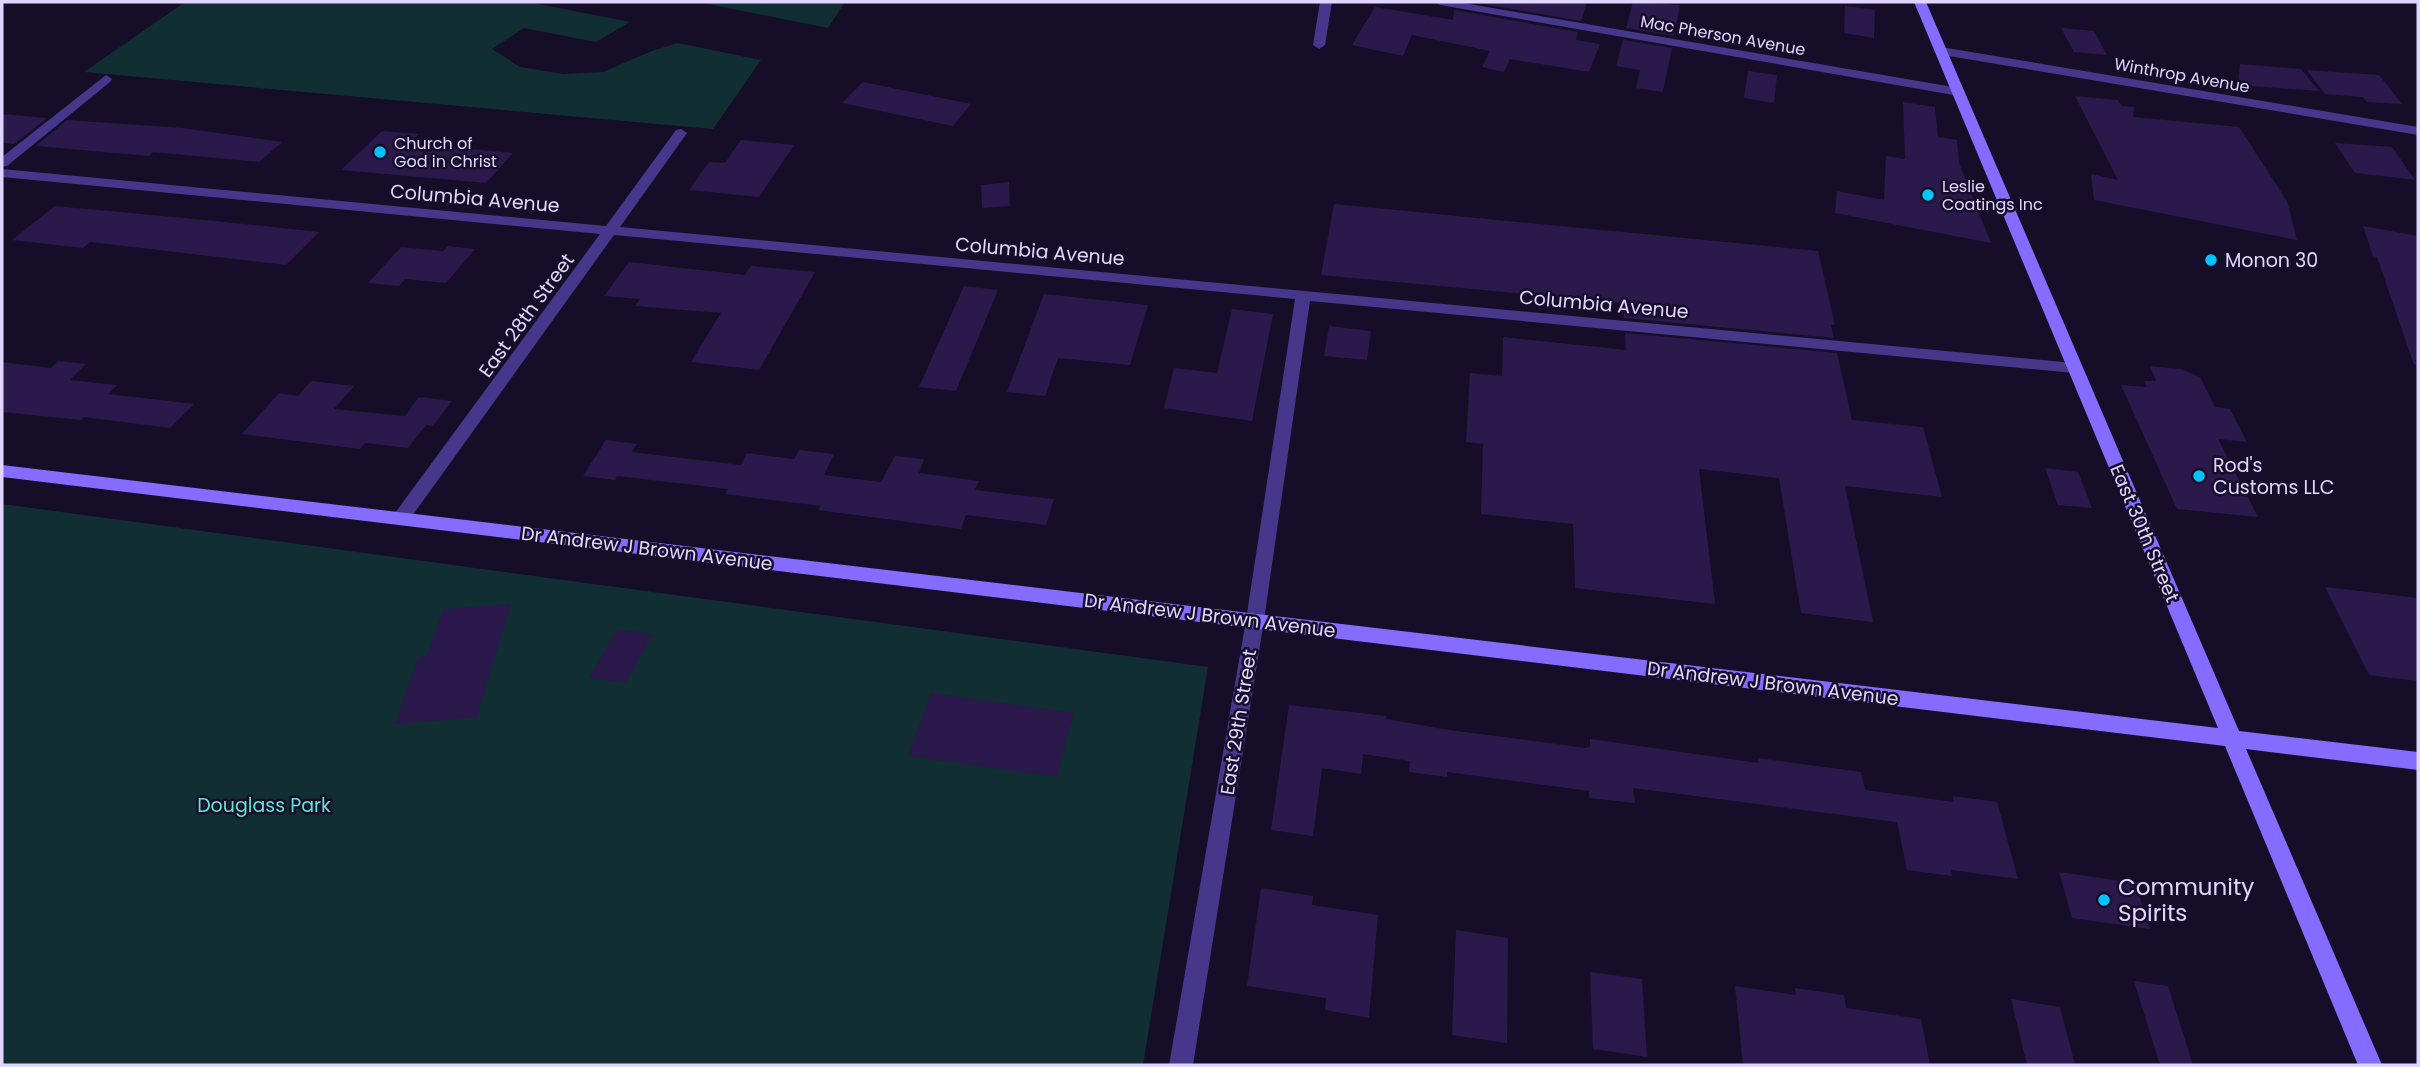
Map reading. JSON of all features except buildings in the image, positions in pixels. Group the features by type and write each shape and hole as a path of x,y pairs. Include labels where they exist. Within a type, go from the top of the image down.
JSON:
{"main road":[{"name":"East 30th Street","path":"1920,2 2370,1065"},
{"name":"Dr Andrew J Brown Avenue","path":"2,471 2418,761"}],"street":[{"path":"1319,45 1326,2"},
{"name":"Mac Pherson Avenue","path":"1440,2 1959,92"},
{"name":"Winthrop Avenue","path":"1941,51 2418,131"},
{"path":"2,163 106,79"},
{"name":"East 28th Street","path":"401,518 681,133"},
{"name":"Columbia Avenue","path":"2,173 2074,368"},
{"name":"East 29th Street","path":"1181,1065 1255,620 1303,295"}],"green space":[{"path":"185,2 528,2 630,22 596,42 524,28 492,49 520,67 563,74 603,72 678,43 761,60 713,129 84,72"},
{"path":"698,2 845,2 828,28"},
{"name":"Douglass Park","path":"2,504 1208,667 1143,1065 2,1065"}],"place":[{"name":"Church of God in Christ","path":"380,152"},
{"name":"Leslie Coatings Inc","path":"1928,195"},
{"name":"Monon 30","path":"2211,260"},
{"name":"Rod's Customs LLC","path":"2199,476"},
{"name":"Community Spirits","path":"2104,900"}]}
